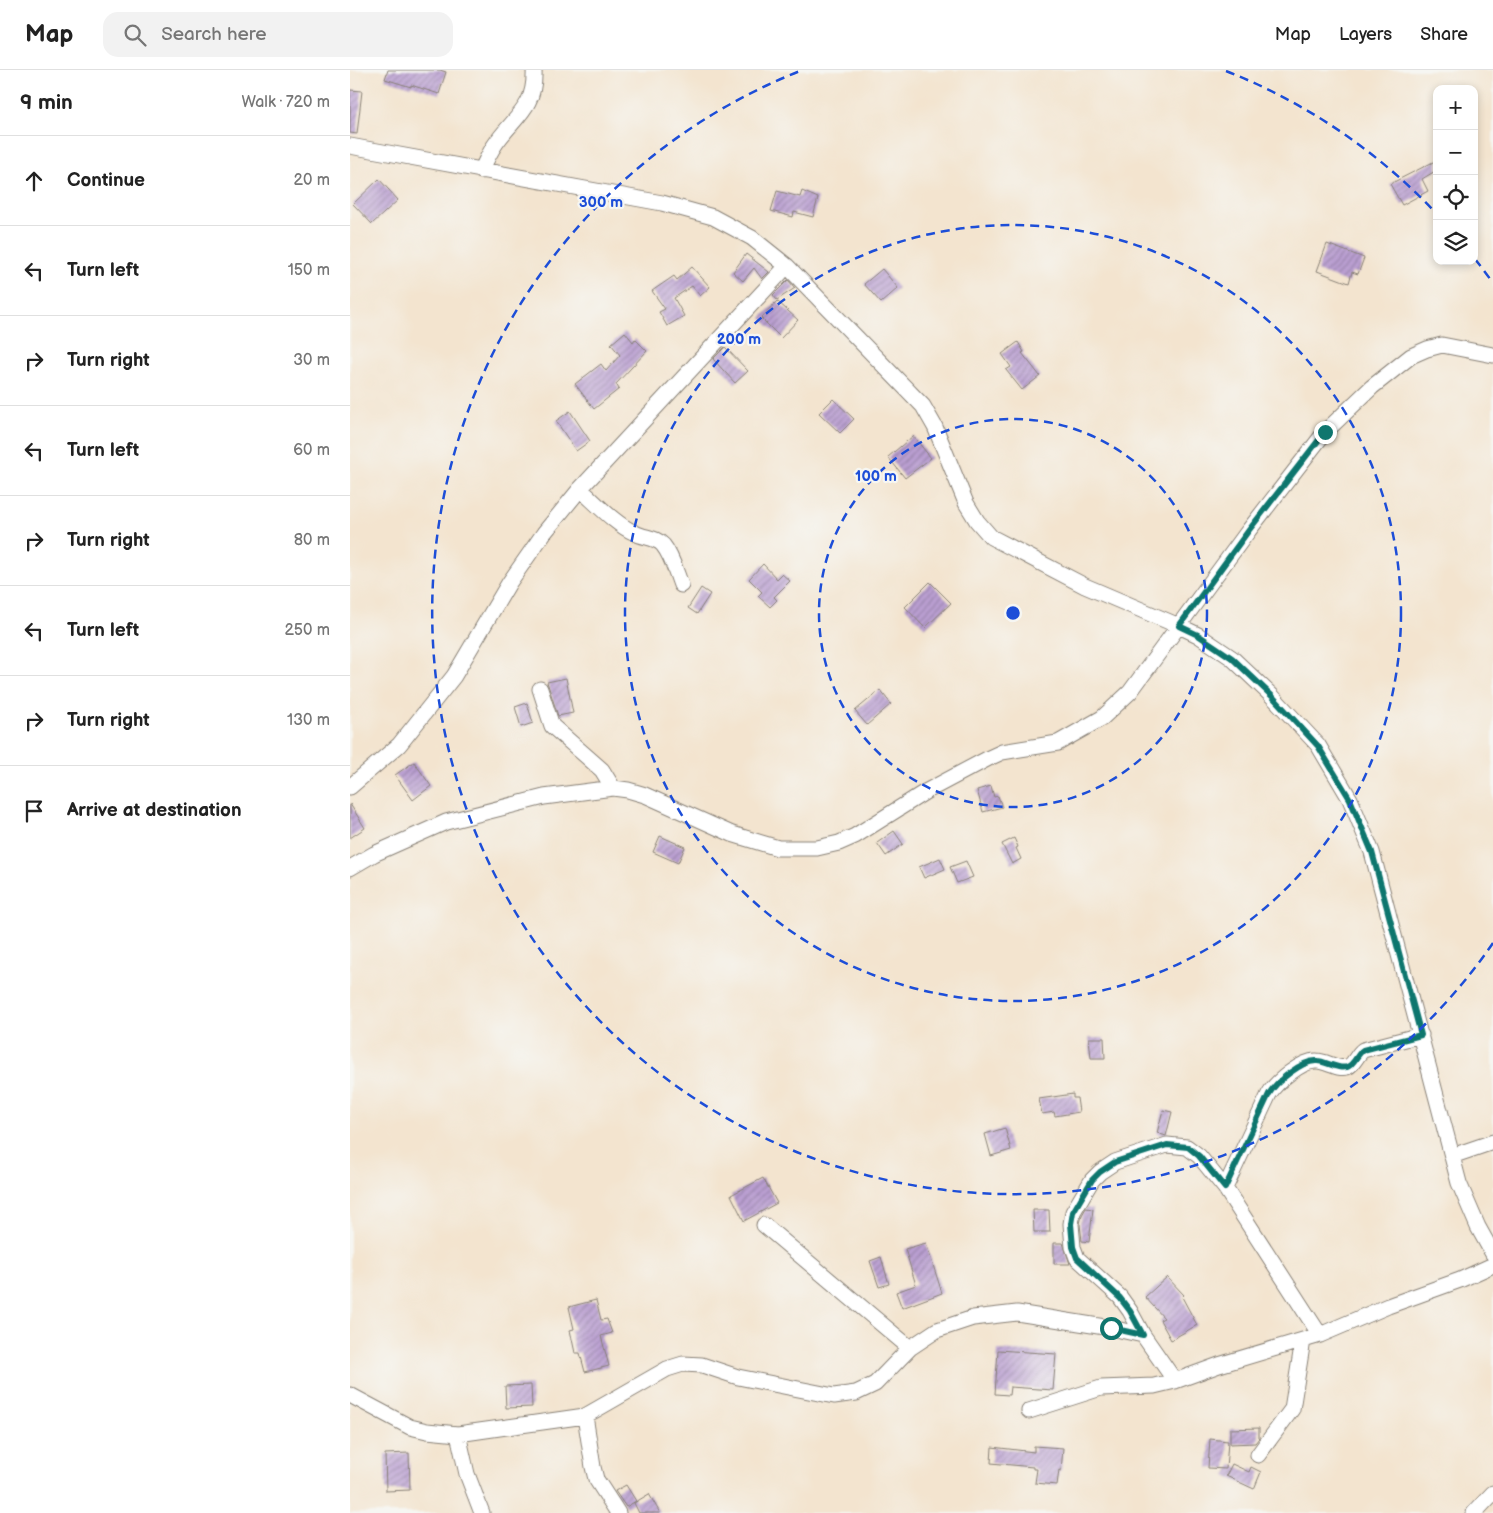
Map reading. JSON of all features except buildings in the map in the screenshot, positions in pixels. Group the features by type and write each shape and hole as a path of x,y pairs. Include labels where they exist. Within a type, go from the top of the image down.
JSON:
{"street":[{"path":"481,170 494,146 528,104 533,93 534,70"},
{"path":"350,146 662,203 712,217 752,238 787,266 923,406 935,427 966,502 976,521 991,537 1085,586 1198,635 1232,658 1272,696 1318,746 1350,799 1372,852 1452,1156 1463,1191 1478,1226 1493,1254"},
{"path":"350,787 399,745 454,676 509,583 544,532 580,489 787,266"},
{"path":"350,868 374,854 446,822 544,796 613,788 645,795 732,834 778,848 817,848 839,843 855,836 926,792 989,758 1002,752 1058,743 1102,718 1130,692 1249,530 1325,432 1372,387 1411,356 1442,345 1493,355"},
{"path":"580,489 626,528 663,544 682,585"},
{"path":"540,689 552,726 602,770 613,788"},
{"path":"1225,1188 1269,1094 1279,1082 1308,1062 1317,1060 1346,1068 1351,1065 1358,1053 1363,1050 1421,1035"},
{"path":"1452,1156 1493,1142"},
{"path":"1175,1381 1120,1298 1077,1258 1073,1247 1071,1224 1073,1212 1092,1180 1100,1172 1115,1162 1167,1145 1188,1147 1199,1156 1225,1188 1320,1335"},
{"path":"764,1224 910,1348"},
{"path":"1028,1411 1100,1388 1154,1386 1175,1381 1219,1365 1320,1335 1388,1306 1460,1280 1493,1265"},
{"path":"350,1395 410,1427 427,1431 458,1434 585,1416 667,1369 683,1364 702,1366 738,1377 834,1396 856,1393 875,1384 910,1348 937,1330 972,1318 1017,1313 1143,1335"},
{"path":"1258,1455 1292,1409 1304,1340"},
{"path":"585,1416 596,1479 618,1513"},
{"path":"458,1434 467,1474 482,1513"},
{"path":"1474,1513 1493,1494"}],"route":[{"path":"1111,1328 1143,1335 1130,1311 1120,1298 1077,1258 1073,1247 1071,1224 1073,1212 1092,1180 1100,1172 1115,1162 1167,1145 1188,1147 1199,1156 1225,1188 1273,1087 1299,1066 1317,1060 1346,1068 1351,1065 1358,1053 1363,1050 1421,1035 1372,852 1350,799 1318,746 1272,696 1232,658 1198,635 1179,626 1249,530 1325,432"}]}
